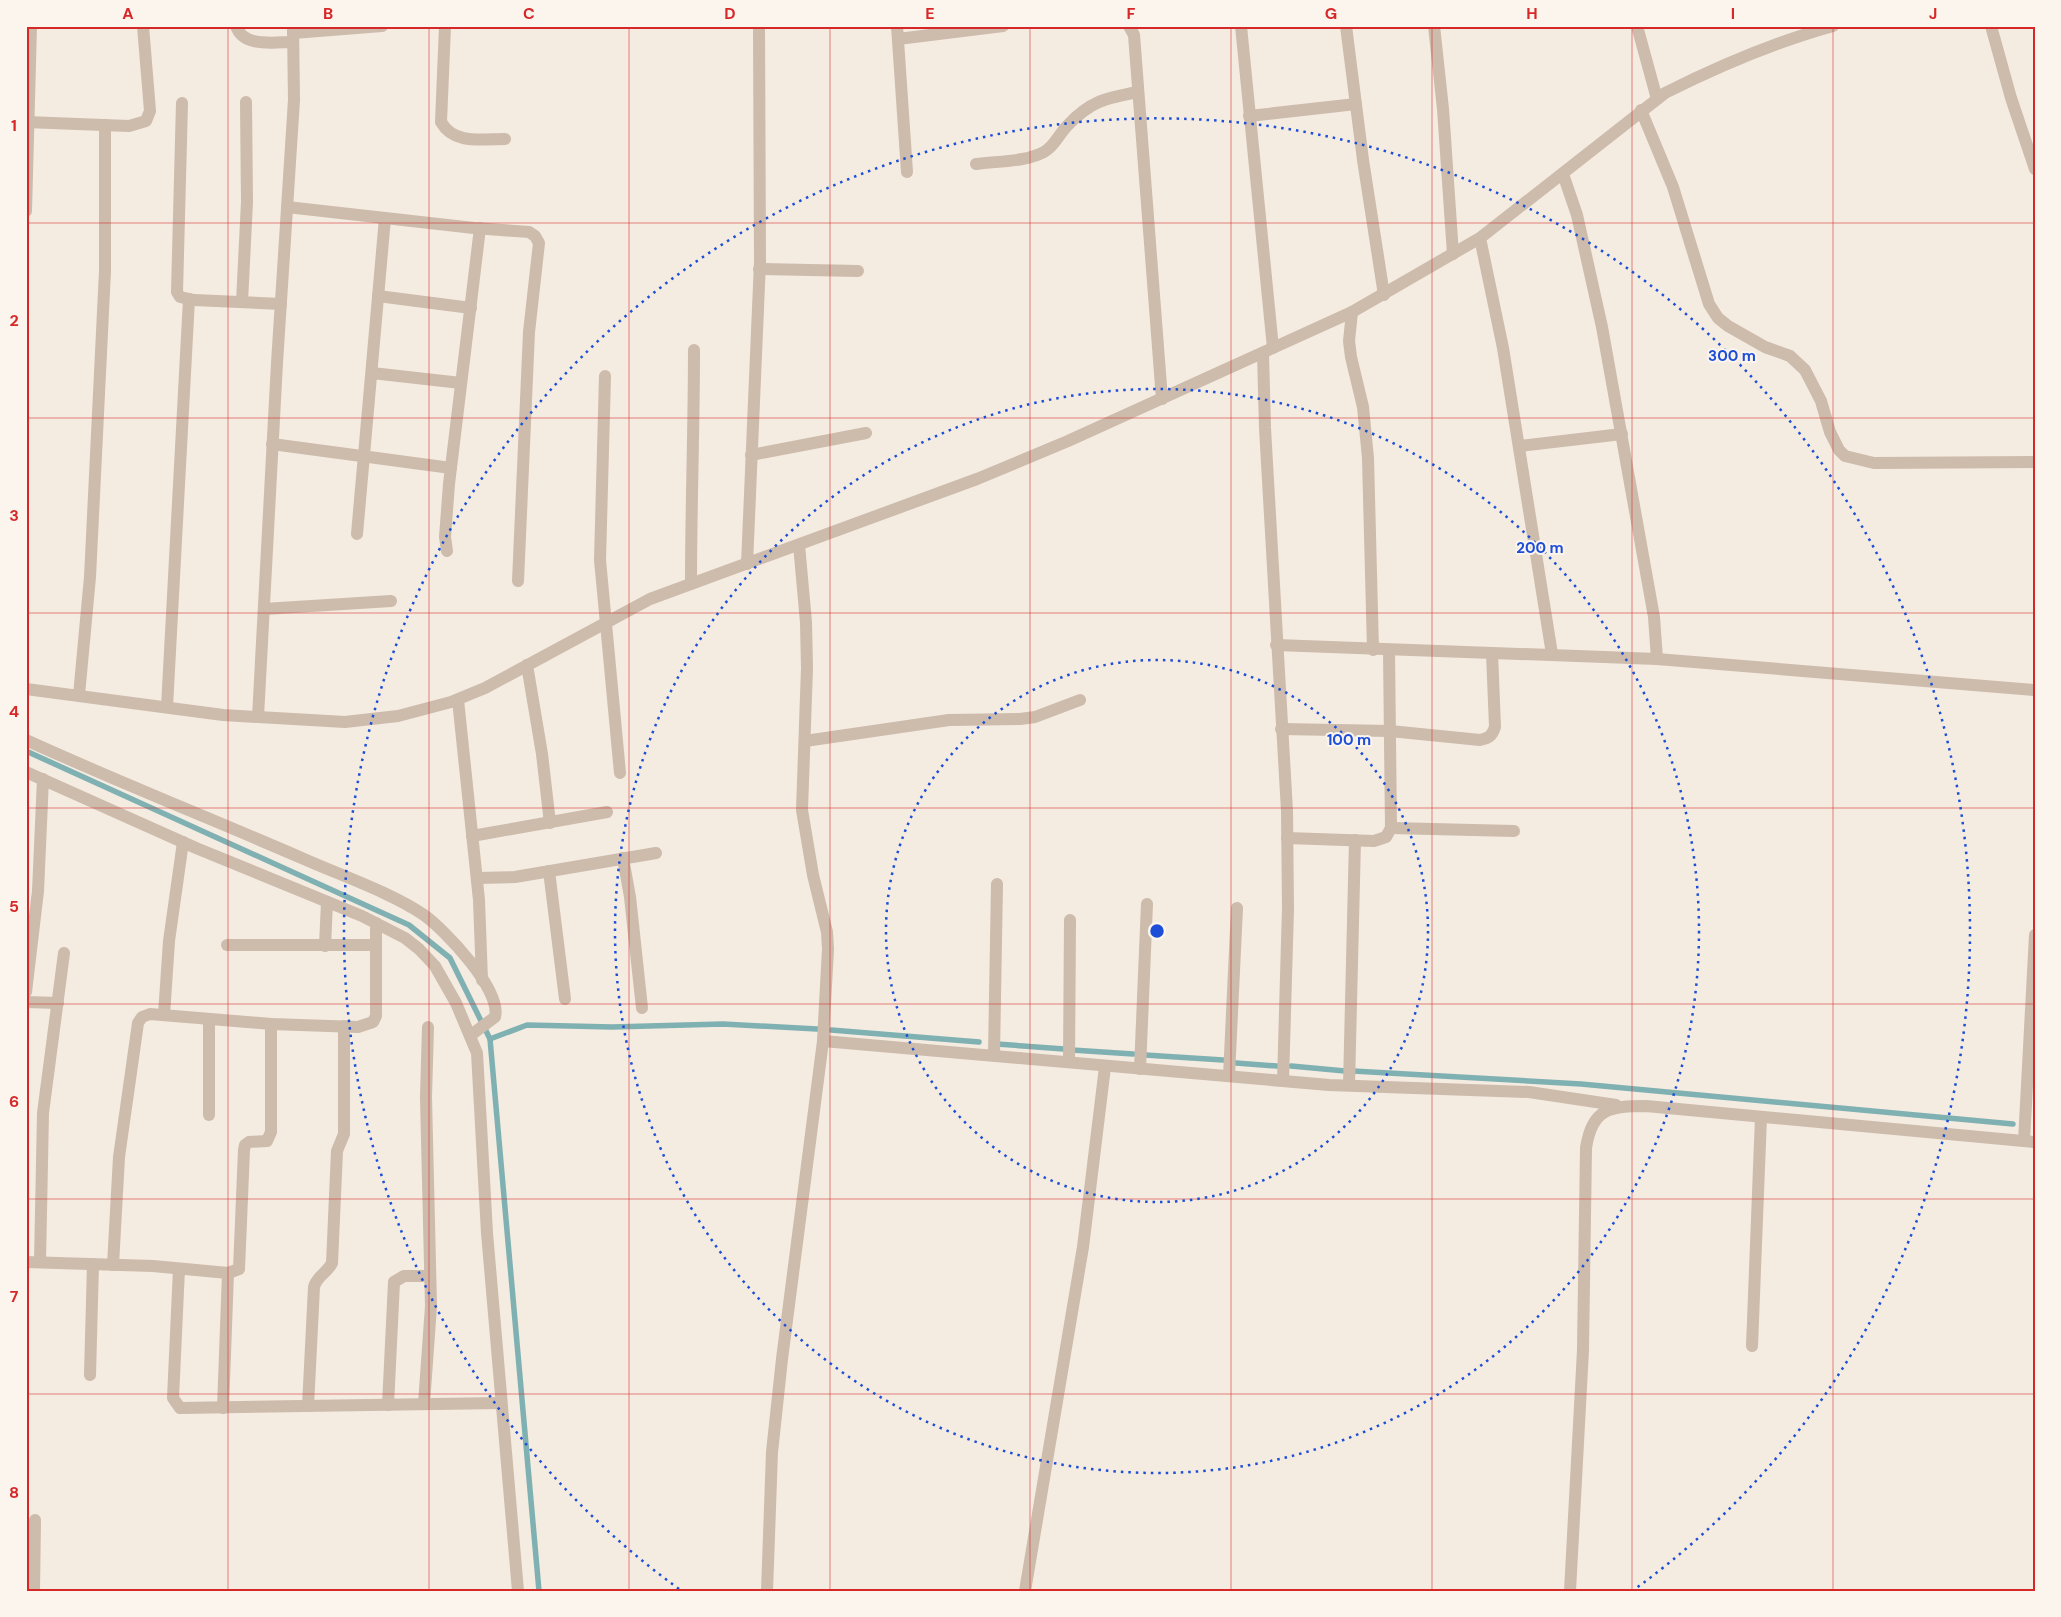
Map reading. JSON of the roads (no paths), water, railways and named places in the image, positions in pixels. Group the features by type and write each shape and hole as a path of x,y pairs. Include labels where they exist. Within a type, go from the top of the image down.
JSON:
{"street":[{"path":"26,211 31,26"},
{"path":"27,122 129,126 146,121 150,111 143,26"},
{"path":"236,26 243,38 251,41 293,34 382,26"},
{"path":"445,26 441,122 446,131 455,137 505,138"},
{"path":"747,564 759,269 759,26"},
{"path":"908,172 897,32 1003,26"},
{"path":"1129,26 1134,35 1162,399"},
{"path":"1241,26 1250,116 1268,351 1276,645 1287,838 1288,908 1283,1081"},
{"path":"1346,26 1384,294"},
{"path":"1434,26 1453,254"},
{"path":"1637,26 1657,99"},
{"path":"26,689 258,717 345,722 398,716 458,700 485,688 604,622 650,599 977,480 1162,399 1352,312 1480,238 1657,99 1698,77 1766,48 1833,26"},
{"path":"1991,26 2035,169"},
{"path":"258,717 272,444 294,100 293,34"},
{"path":"976,164 1029,157 1042,153 1050,148 1066,127 1093,103 1103,98 1138,92"},
{"path":"182,102 176,288 180,296 189,299 281,304"},
{"path":"242,302 247,202 246,102"},
{"path":"1250,116 1356,104"},
{"path":"1641,110 1673,187 1709,304 1718,318 1728,326 1765,347 1790,356 1805,370 1814,383 1838,450 1850,458 1874,462 2035,462"},
{"path":"79,695 90,577 105,271 105,125"},
{"path":"1563,174 1577,215 1602,327 1654,617 1657,659"},
{"path":"287,207 529,232 535,236 538,243 529,332 518,581"},
{"path":"357,534 385,218"},
{"path":"447,551 445,537 451,468 480,228"},
{"path":"1480,238 1503,348 1552,654"},
{"path":"759,269 858,271"},
{"path":"378,296 471,308"},
{"path":"167,707 189,299"},
{"path":"1352,312 1349,341 1350,357 1363,407 1368,458 1373,650"},
{"path":"690,584 694,350"},
{"path":"372,373 461,383"},
{"path":"605,376 600,560 604,622 620,773"},
{"path":"751,455 866,433"},
{"path":"1519,446 1622,434"},
{"path":"272,444 451,468"},
{"path":"767,1591 772,1452 783,1349 823,1041 827,932 813,875 802,810 805,741 806,622 799,545"},
{"path":"264,609 391,601"},
{"path":"1276,645 1389,651 1552,654 1657,659 2035,690"},
{"path":"1287,838 1381,840 1391,828 1389,651"},
{"path":"1281,729 1390,731 1480,740 1488,738 1493,734 1495,727 1492,653"},
{"path":"527,665 542,754 550,823"},
{"path":"458,700 477,878 482,980"},
{"path":"805,741 949,720 1035,717 1080,700"},
{"path":"26,740 410,907 437,925 450,938 482,980 496,1006 496,1012 492,1021 474,1033"},
{"path":"26,772 183,842 376,923 405,938 429,957 474,1033 477,1054 487,1233 518,1591"},
{"path":"26,992 38,891 43,779"},
{"path":"472,836 607,812"},
{"path":"1391,828 1514,830"},
{"path":"1349,1085 1355,840"},
{"path":"164,1015 169,941 183,842"},
{"path":"477,878 515,877 656,853"},
{"path":"624,858 642,1008"},
{"path":"549,871 565,999"},
{"path":"994,1055 997,884"},
{"path":"325,946 326,902"},
{"path":"1140,1069 1147,904"},
{"path":"1229,1076 1237,908"},
{"path":"1069,1062 1070,920"},
{"path":"113,1265 119,1157 138,1023 142,1017 150,1014 271,1024 358,1027 373,1022 376,1006 376,923"},
{"path":"823,1041 1283,1081 1529,1092 1618,1106 1646,1106 2029,1141 2035,935"},
{"path":"227,945 376,945"},
{"path":"40,1262 43,1113 64,953"},
{"path":"26,1002 58,1003"},
{"path":"209,1019 209,1115"},
{"path":"26,1262 113,1265 228,1273 239,1269 245,1145 250,1142 262,1142 270,1138 271,1024"},
{"path":"308,1406 314,1287 318,1277 328,1270 332,1263 337,1151 344,1134 344,1026"},
{"path":"424,1404 431,1306 426,1096 428,1027"},
{"path":"1025,1591 1083,1248 1105,1067"},
{"path":"1570,1591 1583,1350 1586,1148 1588,1131 1596,1118 1604,1111 1618,1106"},
{"path":"1752,1346 1762,1116"},
{"path":"90,1375 93,1264"},
{"path":"179,1269 173,1398 176,1404 186,1409 501,1403"},
{"path":"223,1408 228,1273"},
{"path":"388,1405 394,1282 404,1276 430,1276"},
{"path":"34,1591 35,1520"}],"waterway":[{"path":"26,751 409,925 450,958 490,1039 539,1591"},
{"path":"490,1039 527,1025 612,1027 723,1024 817,1029"},
{"path":"831,1030 979,1042"},
{"path":"997,1044 1064,1049"},
{"path":"1072,1050 1133,1054"},
{"path":"1145,1055 1223,1060"},
{"path":"1236,1063 1277,1066"},
{"path":"1291,1066 1345,1071"},
{"path":"1353,1071 1581,1084 2013,1124"}]}
